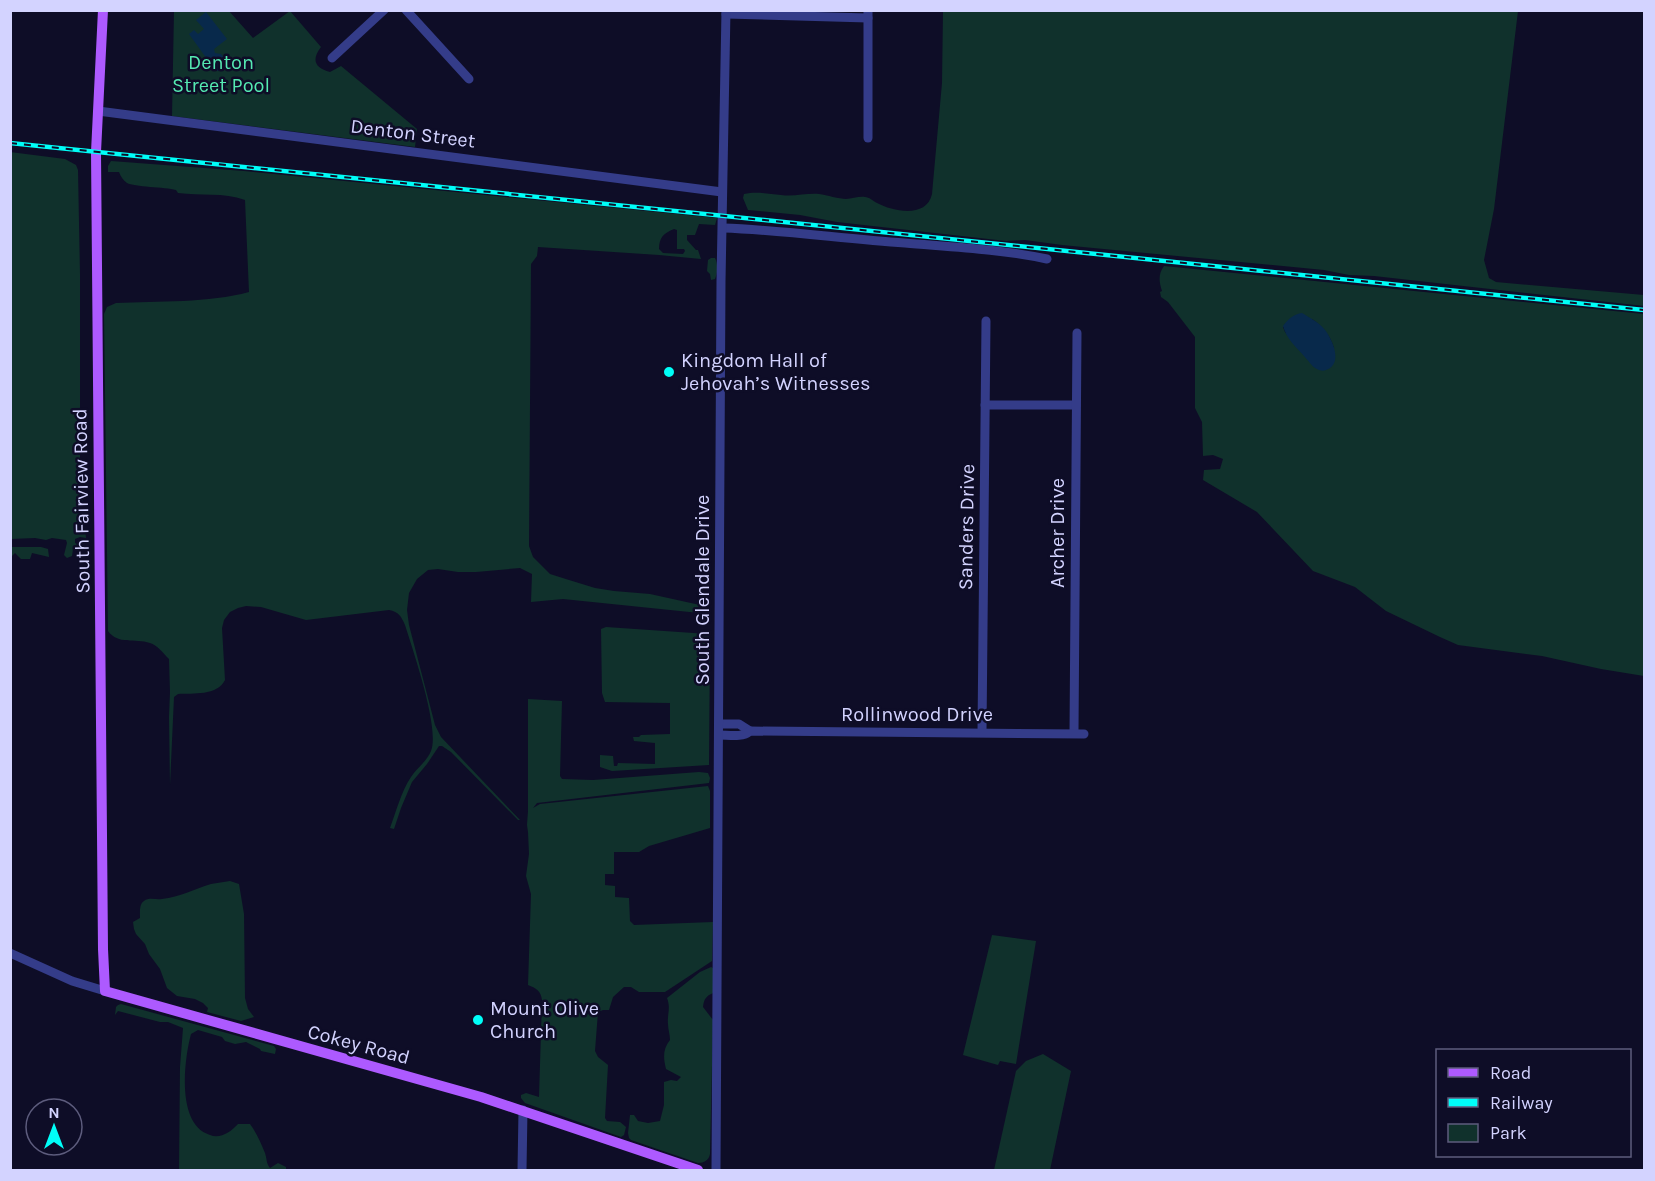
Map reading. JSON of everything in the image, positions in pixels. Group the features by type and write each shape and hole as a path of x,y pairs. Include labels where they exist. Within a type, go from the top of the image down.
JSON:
{"main road":[{"name":"South Fairview Road","path":"103,10 96,152 102,938 105,991"},
{"name":"Cokey Road","path":"105,991 522,1110 698,1170"}],"street":[{"path":"332,58 384,10"},
{"path":"406,10 469,79"},
{"path":"726,12 868,14 868,138"},
{"name":"South Glendale Drive","path":"716,1170 722,192 726,12"},
{"name":"Denton Street","path":"98,111 722,192"},
{"path":"723,228 1012,252 1047,259"},
{"name":"Sanders Drive","path":"982,732 986,321"},
{"name":"Archer Drive","path":"1074,733 1077,333"},
{"path":"985,405 1076,405"},
{"name":"Rollinwood Drive","path":"719,724 739,724 750,731 1084,734"},
{"name":"Rollinwood Drive","path":"719,735 741,735 750,731"},
{"name":"Cokey Road","path":"10,953 64,978 105,991"},
{"path":"522,1110 522,1170"}],"green space":[{"name":"Denton Street Pool","path":"174,11 229,11 253,38 290,11 321,47 315,60 318,66 330,72 341,66 417,129 415,147 172,116"},
{"path":"943,11 1518,11 1494,209 1484,260 1489,278 1496,282 1644,295 1644,306 1349,275 1324,270 1025,240 1006,241 748,210 743,198 744,194 753,193 819,194 846,199 865,197 892,209 909,211 924,207 929,202 932,194 942,83"},
{"path":"10,152 65,159 76,165 78,170 80,462 86,538 75,539 75,543 81,548 73,549 72,556 67,558 64,555 66,540 11,539"},
{"path":"111,161 244,171 717,218 715,225 699,224 695,235 687,235 687,240 698,250 701,259 538,247 537,256 531,264 529,546 533,557 550,574 595,588 650,594 709,607 709,614 563,599 531,602 532,574 520,568 476,572 428,570 417,579 409,593 407,610 409,625 435,725 441,737 520,820 451,752 439,746 412,782 394,829 390,828 404,789 429,755 433,740 429,708 405,625 399,615 389,610 306,620 261,607 246,606 230,612 222,628 225,680 211,691 178,694 174,697 170,785 169,659 153,644 122,640 108,631 104,314 107,307 116,303 200,300 249,292 245,200 220,195 178,193 171,189 131,184 124,181 119,172 108,172","holes":["677,230 677,249 685,251 683,254 663,253 659,249 661,238 667,232"]},
{"path":"715,258 717,263 717,274 715,279 711,280 707,271 708,260"},
{"path":"1164,266 1644,314 1644,676 1542,656 1458,645 1440,637 1386,611 1355,587 1313,571 1257,512 1203,480 1204,470 1220,469 1223,459 1213,455 1203,456 1202,422 1195,408 1195,337 1168,302 1161,297 1160,278","holes":["1312,319 1323,328 1334,348 1306,357 1283,327"]},
{"path":"11,547 41,547 48,549 49,557 32,553 30,559 21,559 15,553 11,557"},
{"path":"606,627 708,634 710,639 709,765 612,771 600,767 600,755 613,756 614,766 618,763 655,764 655,743 634,741 633,737 670,734 670,703 605,702 602,693 601,629"},
{"path":"528,699 562,701 560,776 562,779 593,780 699,772 708,773 710,778 709,783 537,803 533,808 540,804 708,786 710,791 710,828 649,846 639,852 614,852 614,874 605,874 605,885 615,886 615,897 629,898 630,921 634,925 713,922 712,961 665,992 639,992 631,987 624,987 613,997 609,1010 598,1012 595,1051 598,1057 608,1065 605,1118 607,1121 620,1122 626,1127 621,1137 525,1103 521,1098 521,1095 526,1093 539,1097 542,1000 538,990 528,985 531,894 526,876 529,854 527,825"},
{"path":"230,881 239,884 244,914 245,998 248,1009 254,1017 241,1021 207,1012 208,1008 203,1003 177,996 167,988 160,969 136,934 133,922 140,918 142,902 146,900 169,898 211,884"},
{"path":"992,935 1036,941 1016,1064 1000,1061 998,1065 963,1055"},
{"path":"713,968 713,993 706,998 703,1007 713,1020 710,1154 706,1161 698,1163 631,1140 628,1133 630,1115 634,1115 638,1121 648,1123 660,1121 664,1105 664,1082 677,1081 681,1077 666,1069 665,1065 665,1050 670,1040 667,998 700,972"},
{"path":"121,1004 274,1046 275,1054 261,1051 246,1042 235,1044 225,1041 222,1037 198,1030 191,1034 188,1045 185,1091 187,1106 199,1129 210,1135 218,1136 229,1132 238,1124 250,1124 270,1168 278,1163 286,1167 286,1170 179,1170 180,1067 183,1028 168,1022 118,1011 115,1015 116,1007"},
{"path":"1043,1054 1071,1071 1050,1170 994,1170 1016,1071 1026,1061"}],"water":[{"path":"206,12 227,39 214,49 215,53 221,54 226,60 225,67 218,71 209,66 207,59 189,34 194,30 198,34 204,29 196,20"},
{"path":"1302,313 1323,327 1333,345 1334,362 1326,370 1313,367 1284,330 1283,326 1287,321"}],"railway":[{"path":"10,143 1644,310"}],"place":[{"name":"Kingdom Hall of Jehovah’s Witnesses","path":"669,372"},
{"name":"Mount Olive Church","path":"478,1020"}]}
